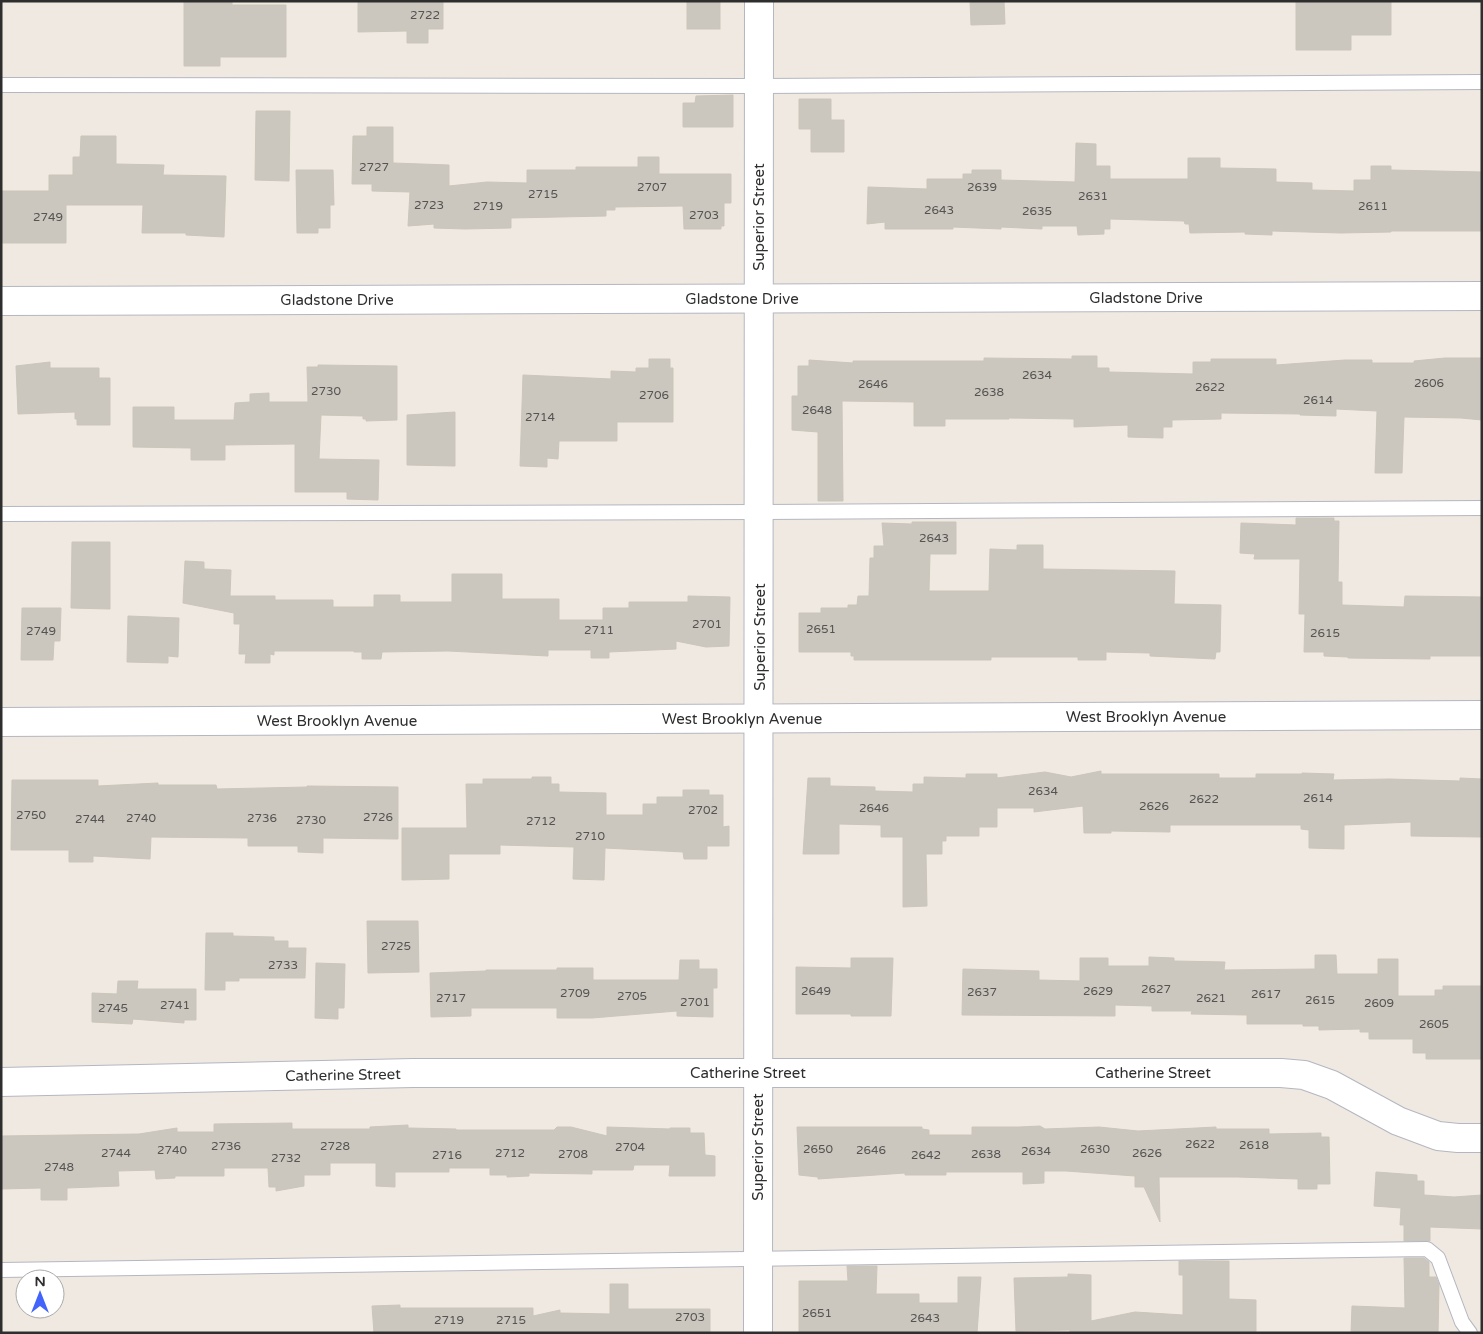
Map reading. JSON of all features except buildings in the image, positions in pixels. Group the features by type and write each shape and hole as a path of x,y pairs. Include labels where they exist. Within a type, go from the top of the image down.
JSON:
{"street":[{"name":"Superior Street","path":"758,1333 760,719 759,1"},
{"name":"Gladstone Drive","path":"1,301 1482,296"},
{"name":"West Brooklyn Avenue","path":"1,722 1482,715"},
{"name":"Catherine Street","path":"1,1082 413,1073 1280,1073 1304,1075 1332,1085 1398,1121 1438,1136 1482,1138"}],"lane":[{"path":"1,85 759,86 1482,82"},
{"path":"1,514 1482,508"},
{"path":"1,1270 1427,1249 1438,1258 1462,1322 1470,1333"}]}
